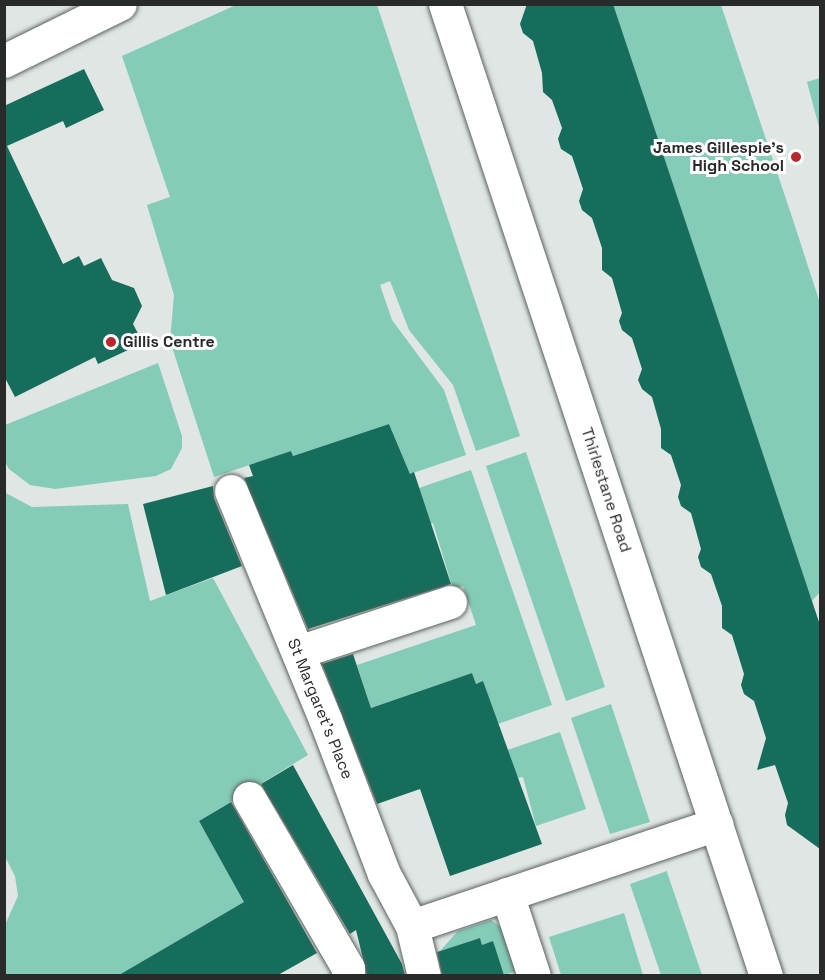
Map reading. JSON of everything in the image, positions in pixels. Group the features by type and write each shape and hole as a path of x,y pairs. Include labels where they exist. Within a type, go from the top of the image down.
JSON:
{"street":[{"path":"4,61 120,4"},
{"name":"Thirlestane Road","path":"445,4 766,975"},
{"name":"St Margaret's Place","path":"231,491 298,652 384,874 412,926 424,975"},
{"path":"298,652 450,602"},
{"path":"249,798 348,968 348,975"},
{"path":"412,926 716,824"},
{"path":"507,894 534,975"}],"green space":[{"path":"236,5 377,5 520,436 476,451 453,385 409,330 390,281 380,285 392,320 444,390 466,455 410,474 389,424 293,456 291,451 214,477 170,341 174,295 147,205 170,197 122,56"},
{"path":"613,5 721,5 792,217 820,303 820,592 812,601"},
{"path":"820,78 820,131 807,82"},
{"path":"158,363 182,436 182,448 171,469 156,476 55,489 30,485 9,469 5,462 5,425"},
{"path":"526,452 605,687 566,701 486,466"},
{"path":"471,470 552,705 498,724 483,682 476,684 472,673 371,708 357,665 476,625 463,586 453,589 433,523 428,524 416,489"},
{"path":"4,492 32,507 128,504 150,601 213,578 308,755 199,821 246,901 119,975 5,975 5,925 18,896 15,876 4,855"},
{"path":"611,704 650,822 610,834 571,718"},
{"path":"560,732 586,809 536,826 523,777 517,778 507,750"},
{"path":"667,871 702,975 661,975 630,884"},
{"path":"624,913 643,975 561,975 549,937"},
{"path":"491,920 505,930 518,971 504,975 493,942 482,945 480,938 440,951 458,931"}],"building":[{"path":"527,4 613,4 820,625 820,849 787,825 785,815 788,803 775,765 757,770 766,738 754,701 744,694 741,685 744,674 732,635 722,628 722,606 711,574 701,567 698,557 701,549 691,513 681,506 678,497 681,485 671,455 661,448 661,429 652,397 642,389 638,380 642,369 632,338 622,330 619,321 622,313 612,278 602,270 602,248 592,218 582,210 579,201 583,189 572,156 561,149 558,139 562,128 552,100 543,92 542,73 533,41 523,33 520,24"},
{"path":"84,69 104,110 66,128 63,121 7,146 63,264 79,256 84,266 101,258 112,280 134,288 142,306 133,324 143,343 98,364 95,357 15,397 4,376 4,106"},
{"path":"389,424 410,474 414,472 451,584 308,629 244,478 253,476 249,465 291,451 293,456"},
{"path":"213,486 214,498 242,566 166,595 143,504"},
{"path":"353,654 371,708 472,673 476,684 483,681 542,844 450,876 420,789 377,804 322,664"},
{"path":"293,765 402,964 405,975 367,975 356,930 350,934 261,784"},
{"path":"231,802 317,953 278,975 119,975 244,902 199,821"},
{"path":"480,938 482,945 493,941 504,975 442,975 437,952"}],"place":[{"name":"James Gillespie's High School","path":"796,157"},
{"name":"Gillis Centre","path":"111,342"}]}
